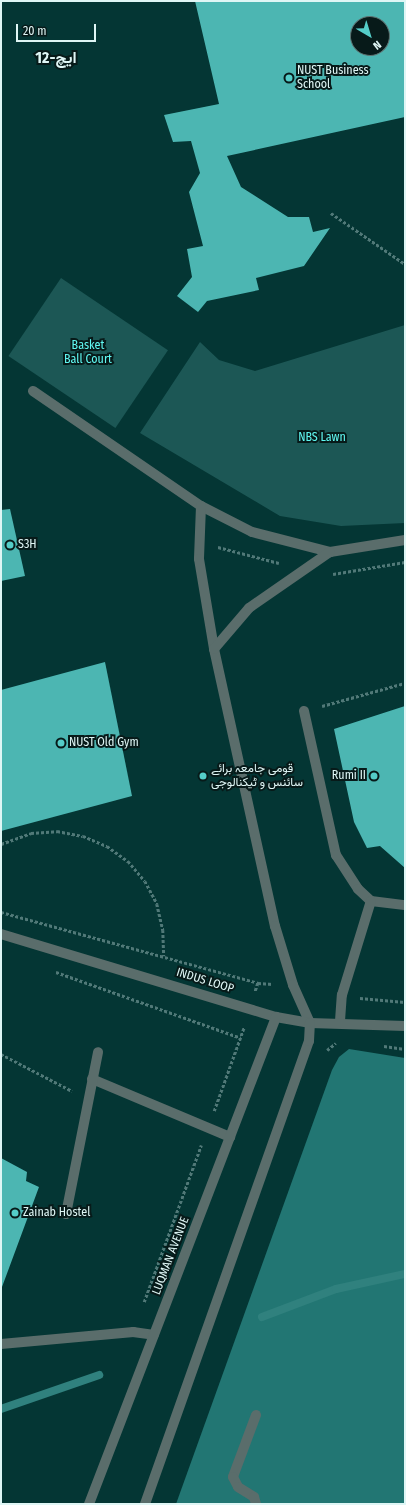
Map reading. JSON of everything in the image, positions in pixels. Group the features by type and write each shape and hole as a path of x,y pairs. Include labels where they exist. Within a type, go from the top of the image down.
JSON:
{"street":[{"path":"33,391 201,506 252,532 330,552 405,540"},
{"path":"145,1504 310,1041 310,1022 293,985 275,926 214,649 199,559 201,506"},
{"path":"214,649 249,608 330,552"},
{"path":"304,710 336,856 358,889 371,901 405,905"},
{"path":"340,1021 342,995 371,901"},
{"name":"INDUS LOOP","path":"1,934 276,1017 310,1022 340,1021 405,1026"},
{"name":"LUQMAN AVENUE","path":"89,1504 276,1017"},
{"path":"66,1214 98,1052"},
{"path":"92,1079 230,1137"},
{"path":"1,1344 133,1332 154,1335"},
{"path":"256,1415 233,1477 238,1487 254,1496 256,1504"}],"path":[{"path":"331,213 405,264"},
{"path":"213,546 214,553"},
{"path":"304,710 405,683"},
{"path":"1,844 32,833 57,831 83,836 107,846 128,861 145,881 157,904 163,930 164,956"},
{"path":"54,972 241,1038 133,1332"},
{"path":"342,995 405,1002"},
{"path":"324,1056 338,1041"},
{"path":"379,1045 405,1049"},
{"path":"1,1054 88,1099"}],"green space":[{"name":"Basket Ball Court","path":"61,278 168,350 115,428 8,356"},
{"name":"NBS Lawn","path":"405,325 405,523 341,526 280,516 140,433 200,342 219,360 255,371"}],"shaded area":[{"path":"349,1049 405,1058 405,1504 176,1504 332,1070 339,1057"}],"building":[{"name":"NUST Business School","path":"195,1 405,1 405,117 227,156 241,187 288,217 309,217 313,232 330,228 304,266 256,278 259,290 207,301 198,312 177,296 192,277 187,249 203,246 189,192 200,173 191,141 173,142 164,115 219,104"},
{"name":"S3H","path":"10,509 25,576 1,581 1,510"},
{"name":"NUST Old Gym","path":"105,662 132,796 1,831 1,690"},
{"name":"Rumi II","path":"405,706 405,868 380,846 367,848 354,822 334,729"},
{"name":"Zainab Hostel","path":"1,1158 27,1172 26,1181 39,1187 2,1287"}],"waterway":[{"path":"262,1317 336,1289 405,1274"},
{"path":"1,1409 99,1375"}],"place":[{"name":"NUST Business School","path":"289,78"},
{"name":"S3H","path":"10,545"},
{"name":"NUST Old Gym","path":"61,743"},
{"name":"قومی جامعہ برائے سائنس و ٹیکنالوجی","path":"203,776"},
{"name":"Rumi II","path":"374,776"},
{"name":"Zainab Hostel","path":"15,1213"}],"district":[{"name":"ایچ-12","path":"56,58"}]}
